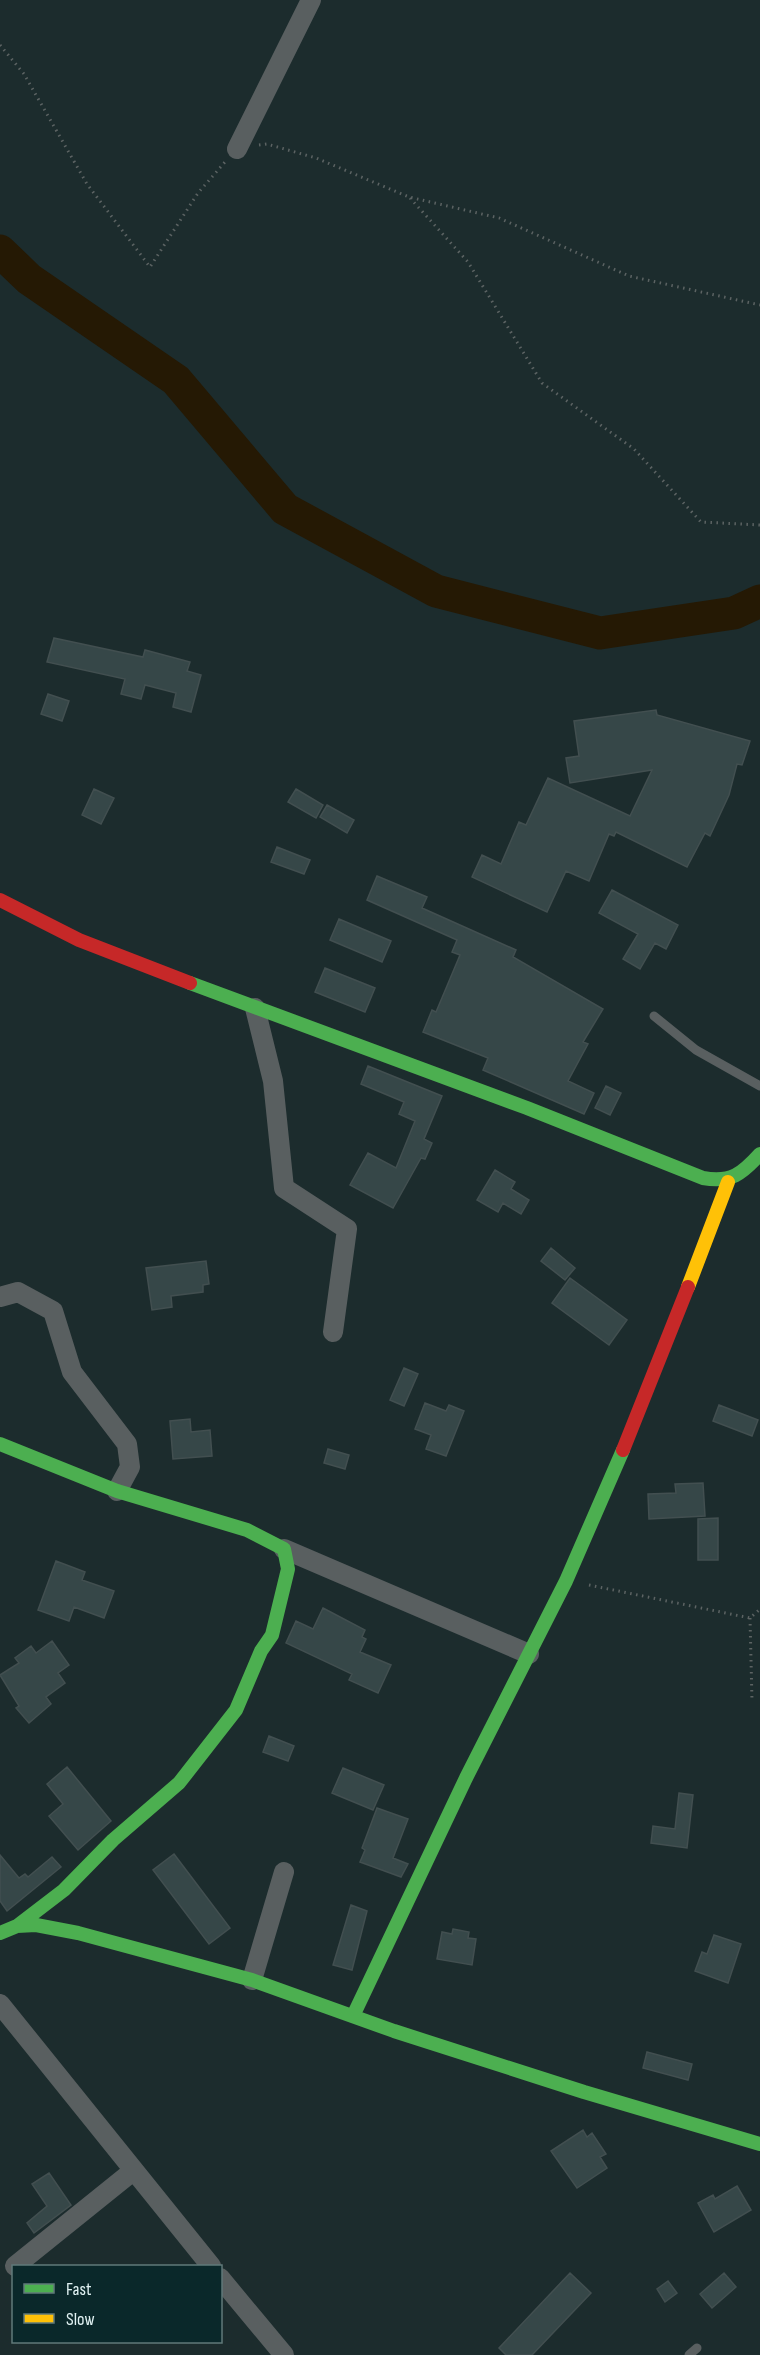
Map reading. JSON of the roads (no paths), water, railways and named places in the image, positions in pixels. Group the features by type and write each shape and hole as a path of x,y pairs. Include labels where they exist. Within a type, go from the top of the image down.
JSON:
{"street":[{"path":"237,149 311,0"},
{"path":"0,900 79,940 255,1008 527,1108 703,1178 728,1182 739,1177 760,1154"},
{"path":"255,1008 273,1081 284,1188 347,1229 333,1332"},
{"path":"353,2016 466,1778 566,1581 651,1384 728,1182"},
{"path":"0,1297 18,1292 53,1311 72,1372 127,1444 130,1467 117,1491"},
{"path":"0,1444 117,1491 247,1530 284,1550 529,1654"},
{"path":"0,1933 17,1926 64,1890 113,1840 179,1783 210,1746 236,1710 256,1669 261,1651 272,1635 288,1569 284,1550"},
{"path":"252,1980 284,1872"},
{"path":"17,1926 36,1925 78,1933 252,1980 353,2016 584,2092 760,2144"},
{"path":"0,2004 210,2265"},
{"path":"16,2265 134,2171"},
{"path":"0,2278 12,2269"},
{"path":"222,2280 284,2355"}],"lane":[{"path":"654,1016 696,1050 760,1086"},
{"path":"689,2355 697,2348"}],"waterway":[{"path":"0,251 29,279 176,380 285,509 436,591 600,633 734,613 760,601"}]}
